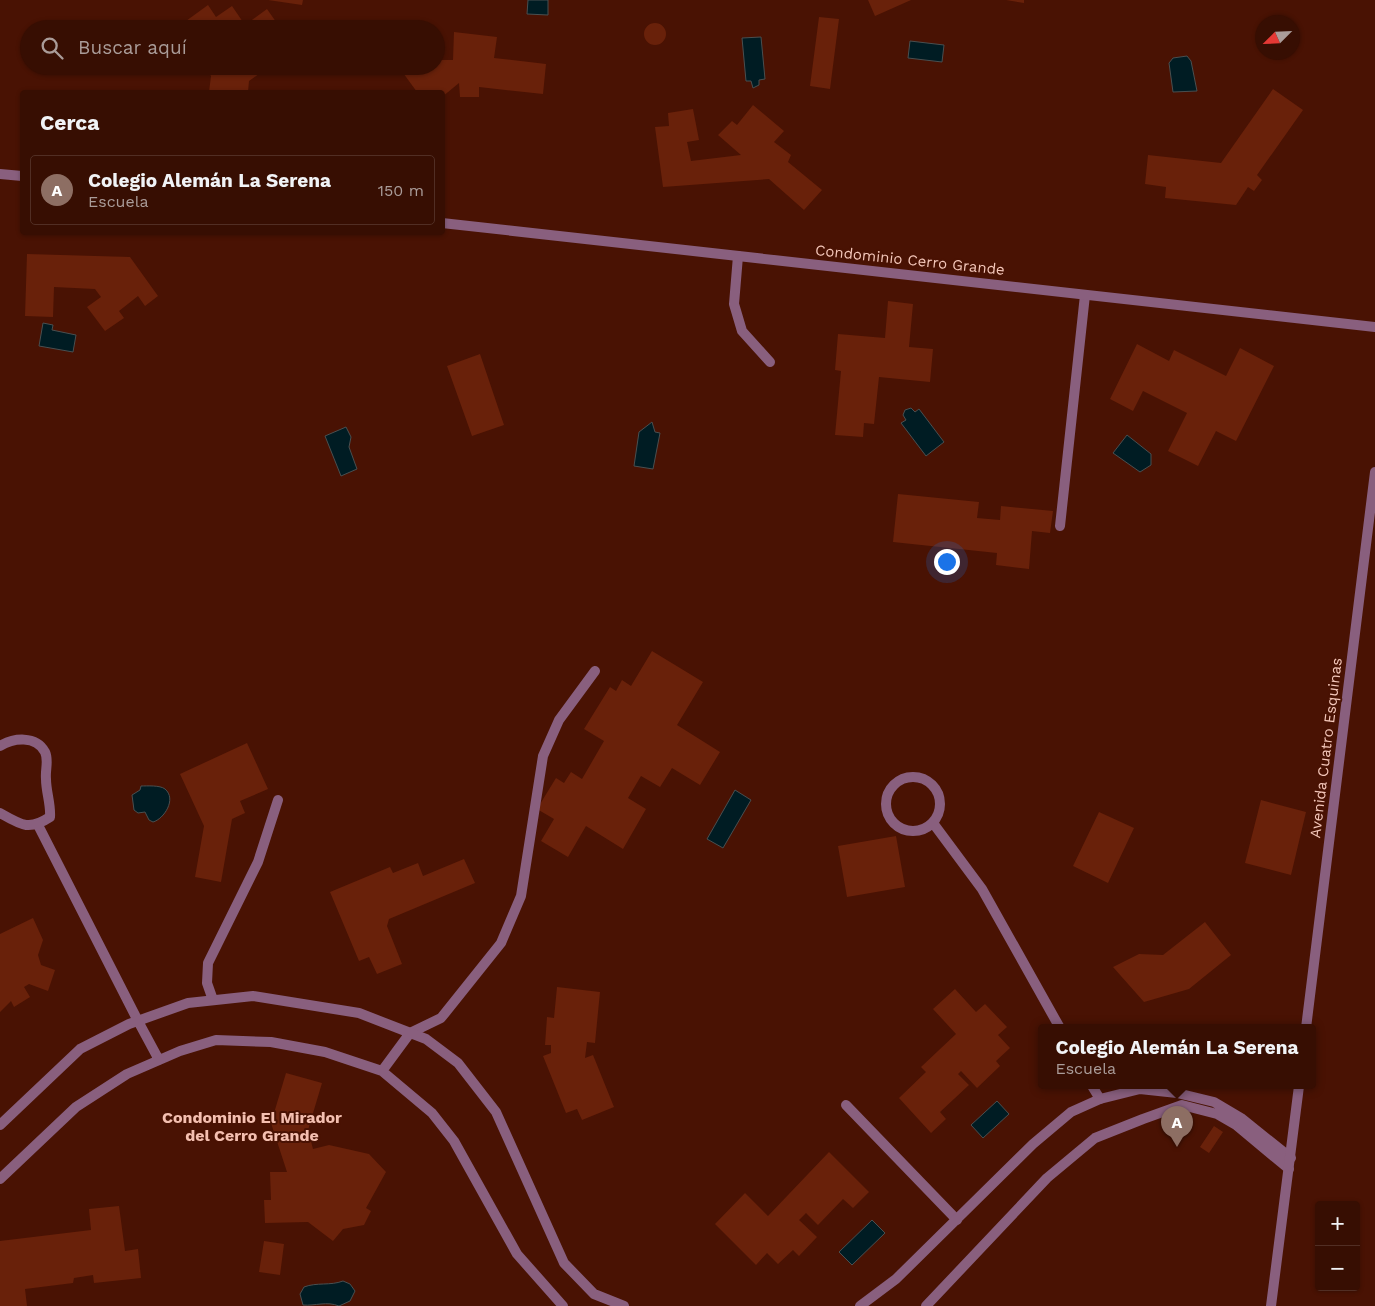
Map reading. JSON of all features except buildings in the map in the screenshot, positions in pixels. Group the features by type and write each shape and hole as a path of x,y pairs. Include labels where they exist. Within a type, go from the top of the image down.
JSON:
{"street":[{"path":"0,174 20,176"},
{"name":"Condominio Cerro Grande","path":"445,223 1375,327"},
{"path":"738,256 734,304 742,331 770,362"},
{"path":"1060,526 1085,295"},
{"name":"Avenida Cuatro Esquinas","path":"1306,1024 1375,472"},
{"path":"382,1071 410,1033 441,1018 501,943 521,896 543,756 560,720 595,670"},
{"path":"0,746 8,741 23,739 38,743 45,752 46,780 51,805 50,817 38,825 25,826 0,813"},
{"path":"908,777 925,779 932,784 940,799 940,808 933,823 917,832 907,832 898,828 891,821 886,804 892,786 908,777"},
{"path":"212,1000 207,983 208,963 258,862 278,800"},
{"path":"933,823 982,889 1058,1024"},
{"path":"38,825 159,1060"},
{"path":"0,1125 80,1049 138,1021 188,1003 253,996 359,1012 426,1039 458,1063 496,1112 564,1263 594,1294 624,1306"},
{"path":"0,1179 76,1107 127,1074 159,1060 216,1040 271,1042 325,1052 382,1071 432,1113 454,1141 517,1254 563,1306"},
{"path":"1094,1089 1100,1099"},
{"path":"860,1306 896,1279 1033,1144 1071,1112 1100,1099 1140,1089 1177,1093 1214,1102 1241,1118 1290,1158"},
{"path":"1271,1306 1299,1089"},
{"path":"846,1105 957,1220"},
{"path":"926,1306 1047,1178 1095,1138 1142,1119 1182,1105 1217,1114 1236,1125 1289,1169"}],"water":[{"path":"528,0 548,0 548,15 527,14"},
{"path":"761,37 765,79 759,80 759,85 753,88 751,81 746,81 742,38"},
{"path":"910,41 944,45 942,62 908,58"},
{"path":"1187,56 1191,61 1197,91 1173,92 1169,63 1173,58"},
{"path":"43,323 53,325 52,330 76,335 73,352 39,346"},
{"path":"911,408 915,412 919,409 944,442 926,456 901,423 906,420 903,415 905,410"},
{"path":"652,422 655,432 660,433 653,469 634,466 639,432"},
{"path":"346,427 351,437 349,447 357,469 341,476 325,436"},
{"path":"1127,435 1151,454 1151,465 1140,472 1113,453"},
{"path":"141,786 165,789 170,798 165,813 153,822 149,820 145,812 138,813 134,810 132,795 140,790"},
{"path":"735,790 751,800 723,848 707,839"},
{"path":"997,1101 1009,1114 983,1138 971,1125"},
{"path":"872,1220 885,1233 852,1265 839,1252"},
{"path":"343,1281 350,1284 355,1291 350,1301 339,1306 330,1304 303,1305 300,1294 304,1287"}],"place":[{"name":"Colegio Alemán La Serena","path":"1177,1147"}],"district":[{"name":"Condominio El Mirador del Cerro Grande","path":"252,1126"}]}
